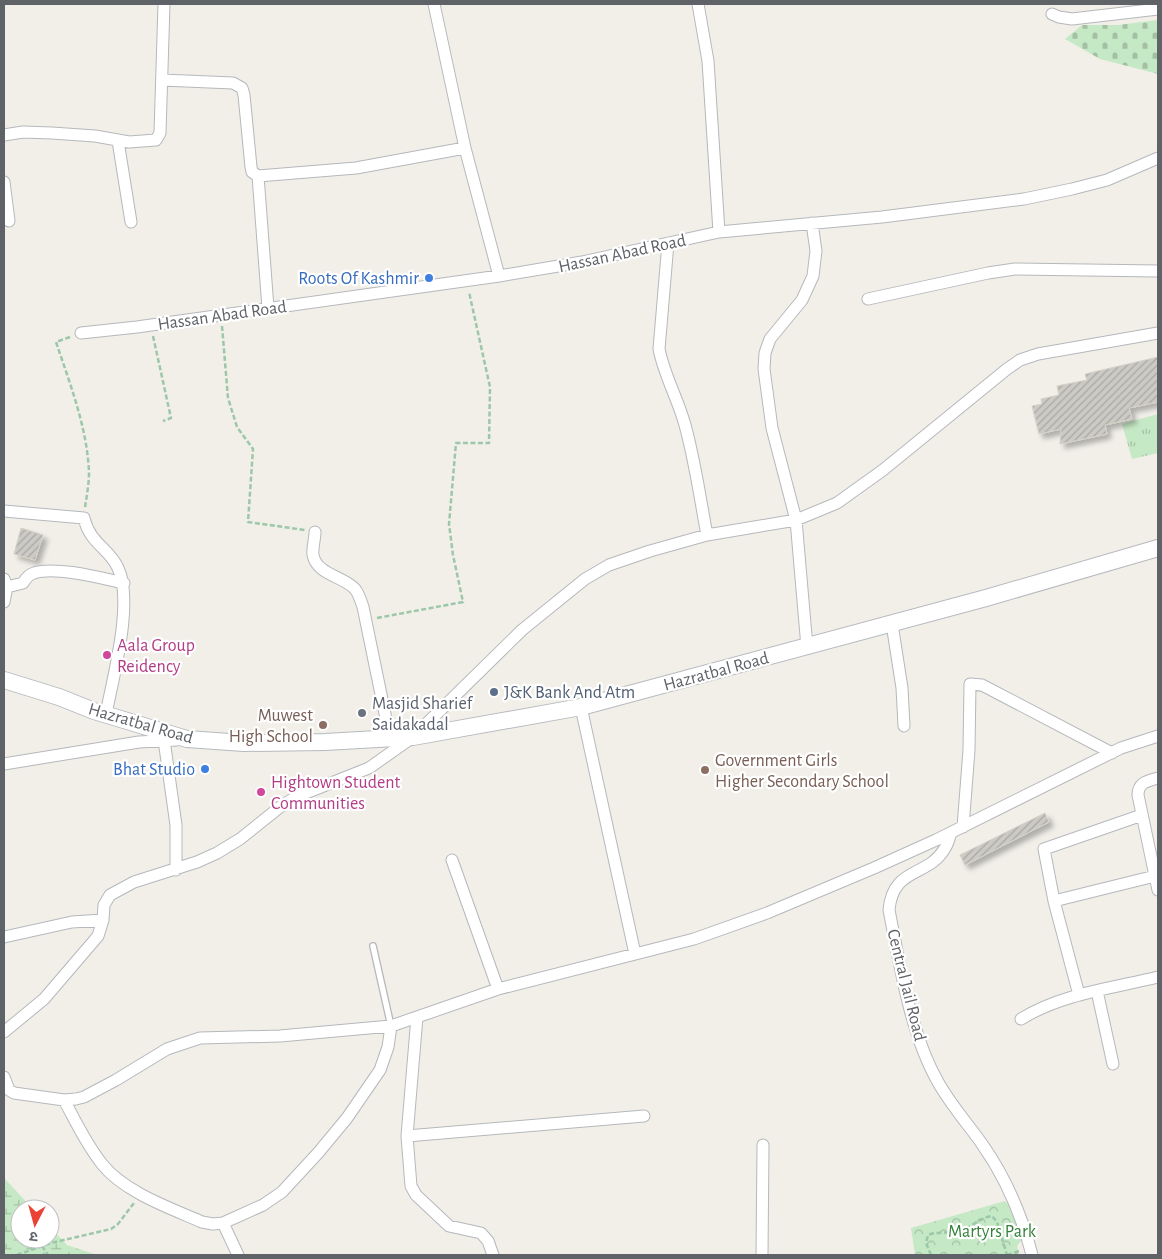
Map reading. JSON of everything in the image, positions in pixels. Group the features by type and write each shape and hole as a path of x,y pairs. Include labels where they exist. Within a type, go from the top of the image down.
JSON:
{"main road":[{"name":"Hazratbal Road","path":"4,680 187,739 244,743 325,742 413,737 581,707 892,624 1158,548"}],"street":[{"path":"4,135 18,132 52,133 95,136 118,141 150,141 158,138 164,4"},
{"path":"434,4 465,148 499,276"},
{"path":"698,4 708,60 719,232"},
{"path":"1052,14 1072,19 1158,9"},
{"path":"162,80 233,83 242,88 251,167 252,172 258,176 356,168 465,148"},
{"path":"118,141 131,222"},
{"name":"Hassan Abad Road","path":"81,333 499,276 582,262 719,232 882,217 1024,199 1106,180 1158,158"},
{"path":"258,176 268,308"},
{"path":"4,182 9,221"},
{"path":"807,647 796,520 772,428 764,361 770,339 802,300 813,276 816,251 812,223"},
{"path":"668,243 659,349 661,360 676,396 693,456 707,535"},
{"path":"868,299 1015,269 1158,271"},
{"path":"4,1032 44,999 98,936 106,900 117,890 134,882 176,870 217,853 240,839 288,802 312,790 369,768 413,737 522,630 585,579 609,565 626,559 707,535 796,520 837,502 883,470 986,385 1020,360 1038,354 1158,333"},
{"path":"4,511 84,518 86,529 118,566 124,583 123,620 106,714"},
{"path":"315,532 313,553 315,561 325,572 344,581 355,589 363,607 390,738"},
{"path":"4,602 5,583 22,583 33,573 43,571 92,576 124,583"},
{"path":"892,624 902,688 904,726"},
{"path":"963,827 969,750 970,680 1112,752"},
{"path":"581,707 634,954"},
{"path":"4,1077 9,1090 14,1094 64,1100 76,1099 84,1097 116,1080 167,1049 200,1038 280,1036 391,1026 498,989 694,939 767,913 874,868 951,833 1112,752 1158,736"},
{"path":"4,764 139,742 187,739"},
{"path":"164,740 176,825 176,870"},
{"path":"1158,778 1142,783 1139,786 1138,795 1158,890"},
{"path":"1080,995 1054,902 1044,849 1142,815"},
{"name":"Central Jail Road","path":"951,833 945,848 934,862 899,882 890,896 889,910 906,997 931,1069 938,1084 996,1165 1019,1210 1032,1255"},
{"path":"452,860 498,989"},
{"path":"1054,902 1155,876"},
{"path":"4,938 72,922 103,920"},
{"path":"1021,1019 1032,1012 1080,995 1158,977"},
{"path":"1097,991 1113,1064"},
{"path":"417,1017 407,1136 412,1186 416,1195 449,1226 481,1233 488,1241 493,1255"},
{"path":"64,1100 86,1141 103,1165 125,1185 138,1193 202,1222 223,1223 264,1205 282,1192 318,1153 347,1118 380,1070 388,1048 391,1026"},
{"path":"407,1136 644,1116"},
{"path":"762,1255 763,1145"},
{"path":"223,1223 238,1255"}],"lane":[{"path":"373,946 391,1026"}],"path":[{"path":"366,620 462,602 452,555 449,524 456,444 489,443 491,429 490,387 467,280"},
{"path":"221,315 228,398 237,427 253,449 248,522 315,532"},
{"path":"150,325 171,418 163,421"},
{"path":"81,333 56,342 78,408 86,444 89,473 84,518"},
{"path":"60,1242 111,1229 118,1224 133,1206 138,1193"},
{"path":"931,1255 926,1243 928,1235 961,1230 990,1216 994,1217 997,1222 1007,1255"},
{"path":"17,1255 34,1249"}],"green space":[{"path":"1158,20 1158,74 1100,59 1065,39 1082,25 1118,25"},
{"path":"1158,414 1158,453 1132,459 1122,424"},
{"path":"4,1178 24,1199 10,1199 10,1249 60,1249 60,1238 67,1245 97,1255 4,1255"},
{"name":"Martyrs Park","path":"1005,1201 1012,1209 1023,1238 1017,1246 1019,1255 915,1255 911,1228"}],"building":[{"path":"1158,357 1158,402 1129,408 1132,419 1105,425 1107,434 1060,444 1061,429 1039,434 1032,406 1042,404 1041,399 1059,395 1057,386 1087,380 1085,374"},
{"path":"21,528 43,535 35,560 14,554"},
{"path":"1045,813 1049,822 965,865 960,855"}],"place":[{"name":"Roots Of Kashmir","path":"429,278"},
{"name":"Aala Group Reidency","path":"107,655"},
{"name":"J&K Bank And Atm","path":"494,692"},
{"name":"Masjid Sharief Saidakadal","path":"362,713"},
{"name":"Muwest High School","path":"323,725"},
{"name":"Bhat Studio","path":"205,769"},
{"name":"Government Girls Higher Secondary School","path":"705,770"},
{"name":"Hightown Student Communities","path":"261,792"}]}
